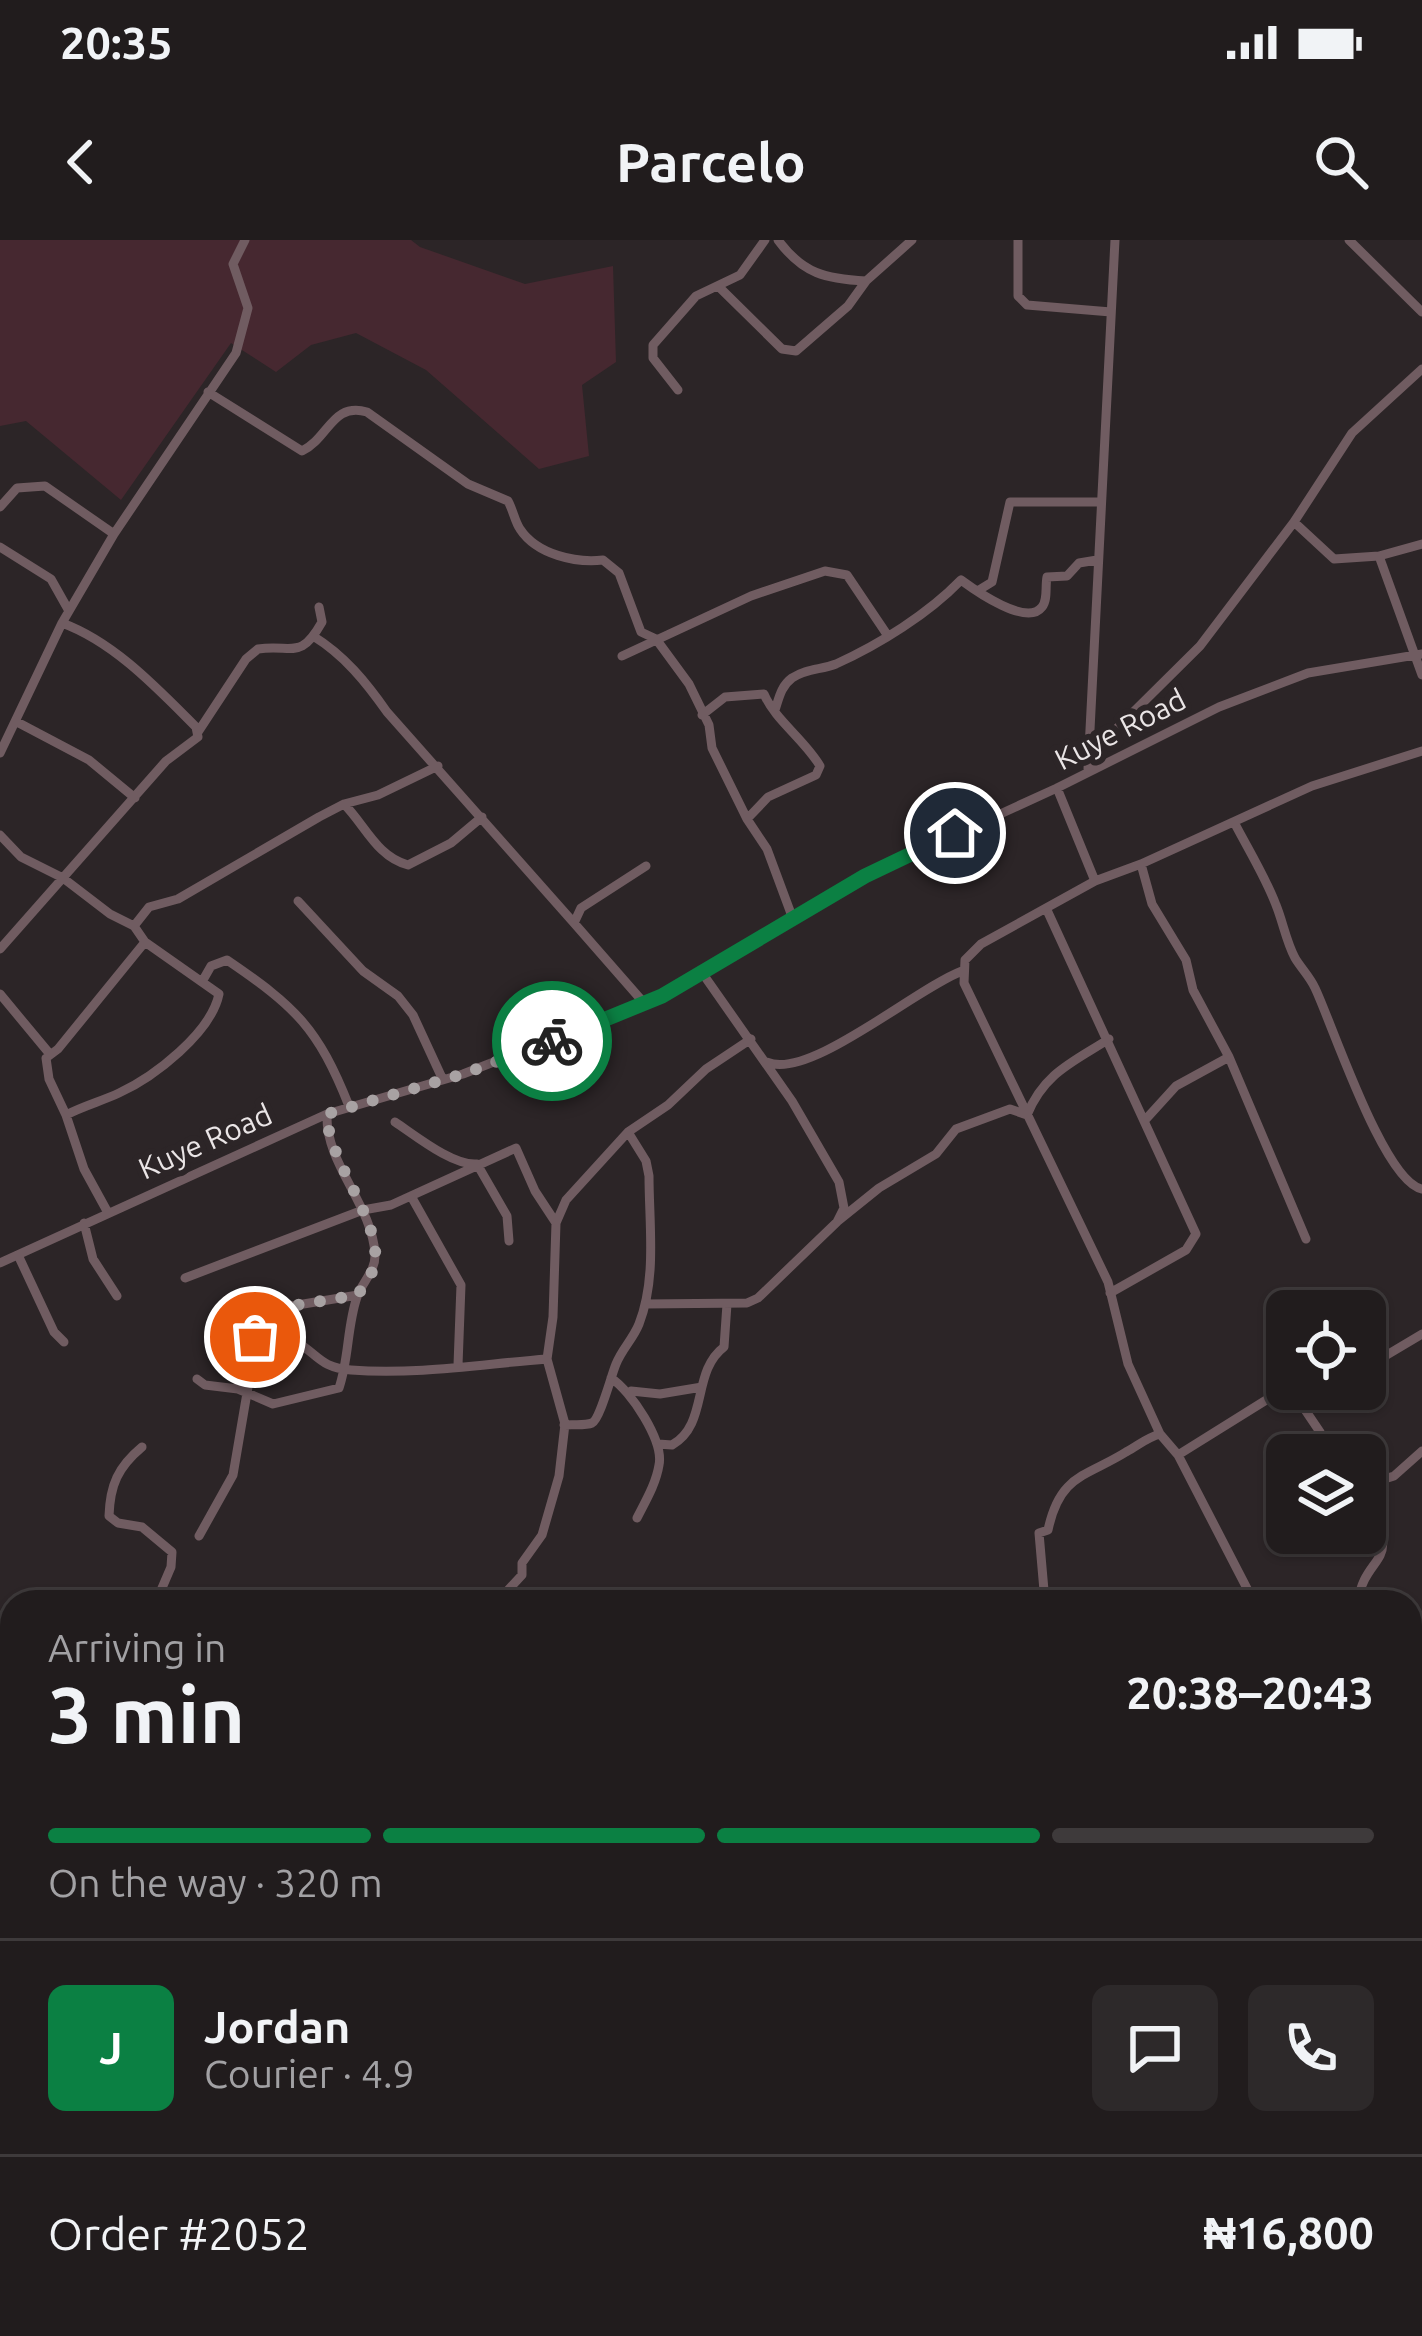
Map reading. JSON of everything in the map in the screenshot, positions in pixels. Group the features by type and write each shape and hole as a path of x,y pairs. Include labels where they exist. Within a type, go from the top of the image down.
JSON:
{"street":[{"path":"0,753 62,623 114,534 236,353 248,308 233,264 245,240"},
{"path":"679,390 651,350 685,304 740,275 765,240"},
{"path":"778,240 808,272 866,281"},
{"path":"718,286 782,349 800,350 912,240"},
{"path":"1018,240 1018,296 1027,305 1111,312"},
{"path":"1088,769 1114,240"},
{"path":"1349,240 1422,312"},
{"path":"1089,756 1200,646 1294,522 1352,433 1422,369"},
{"path":"208,392 302,452 318,441 340,412 355,408 378,418 468,484 508,501 518,526 542,546 576,563 603,560 619,573 641,632 656,640 689,684 709,724 712,748 767,849 794,919"},
{"path":"0,507 17,488 45,486 114,534"},
{"path":"979,590 992,582 1010,502 1100,502"},
{"path":"1294,522 1334,560 1379,556 1422,544"},
{"path":"0,547 51,579 69,611"},
{"path":"1379,556 1419,654 1422,675"},
{"path":"775,710 782,690 796,675 837,663 888,636 961,580 1012,611 1028,614 1046,601 1047,578 1067,576 1079,563 1097,560"},
{"path":"622,656 751,596 825,571 847,575 888,636"},
{"path":"0,949 166,761 198,737 247,659 258,650 300,649 322,622 319,607"},
{"path":"62,623 92,635 198,732"},
{"path":"314,636 344,659 644,1003"},
{"name":"Kuye Road","path":"0,1263 327,1114 443,1080 644,1003 704,974 865,876 1263,688 1308,674 1419,654"},
{"path":"702,715 725,697 764,694 818,760 820,770 768,796 748,819"},
{"path":"16,722 89,760 135,798"},
{"path":"763,1059 778,1067 789,1066 837,1048 879,1016 962,971 972,950 1094,881 1312,786 1422,752"},
{"path":"134,926 149,907 178,898 344,804 378,795 439,766"},
{"path":"1058,788 1094,881"},
{"path":"344,804 394,862 408,866 452,843 482,818"},
{"path":"1234,822 1275,902 1295,958 1317,992 1352,1084 1396,1169 1412,1187 1422,1189"},
{"path":"0,835 20,857 63,878 134,926 145,942 215,989 219,999 179,1052 129,1088 66,1115"},
{"path":"1141,864 1152,904 1186,960 1200,1006 1229,1058 1306,1239"},
{"path":"574,923 581,908 646,866"},
{"path":"298,901 363,971 398,995 443,1080"},
{"path":"1046,908 1196,1234 1186,1250 1110,1293"},
{"path":"49,1053 58,1049 145,942"},
{"path":"203,980 212,966 226,960 276,996 319,1040 349,1106"},
{"path":"962,971 1108,1282 1128,1364 1160,1435 1178,1456 1248,1590"},
{"path":"704,974 751,1039 839,1181 844,1208 837,1222"},
{"path":"0,994 49,1053 46,1070 79,1157 106,1211"},
{"path":"508,1590 522,1575 522,1563 542,1535 559,1476 564,1425 547,1359 552,1338 556,1223 566,1200 628,1132 751,1039"},
{"path":"1027,1115 1040,1086 1109,1039"},
{"path":"1146,1119 1168,1091 1229,1058"},
{"path":"645,1304 727,1304 758,1298 837,1222 879,1188 936,1154 956,1129 1010,1109 1027,1115"},
{"path":"197,1379 273,1404 339,1388 358,1295 373,1270 375,1255 363,1210 331,1142 327,1114"},
{"path":"395,1122 453,1161 477,1164"},
{"path":"564,1425 594,1423 598,1418 603,1393 645,1304 650,1275 649,1176 646,1161 628,1132"},
{"path":"185,1278 363,1210 391,1205 516,1148 535,1192 556,1223"},
{"path":"477,1164 507,1216 509,1241"},
{"path":"411,1196 461,1285 458,1365"},
{"path":"84,1223 93,1258 117,1297"},
{"path":"18,1255 54,1331 64,1342"},
{"path":"199,1536 232,1474 261,1311 358,1295"},
{"path":"658,1444 672,1445 692,1428 710,1358 724,1347 727,1304"},
{"path":"1386,1355 1422,1334"},
{"path":"212,1343 255,1337 294,1340 320,1363 345,1370 410,1373 547,1359"},
{"path":"611,1378 631,1391 660,1394 701,1387"},
{"path":"631,1391 658,1444 659,1468 637,1518"},
{"path":"1178,1456 1266,1402"},
{"path":"1044,1590 1039,1533 1048,1530 1069,1485 1082,1473 1160,1435"},
{"path":"142,1448 115,1477 109,1516 118,1523 142,1527 172,1552 161,1590"},
{"path":"1386,1480 1422,1451"},
{"path":"1359,1590 1382,1554"}],"shaded area":[{"path":"0,240 411,240 525,284 613,266 616,362 582,385 589,456 539,469 426,370 356,333 311,345 276,372 231,343 121,500 26,421 0,426"}],"way so far":[{"path":"255,1337 261,1311 358,1295 373,1270 375,1255 363,1210 331,1142 327,1114 463,1074 552,1041"}],"route":[{"path":"552,1041 662,996 865,876 955,833"}]}
